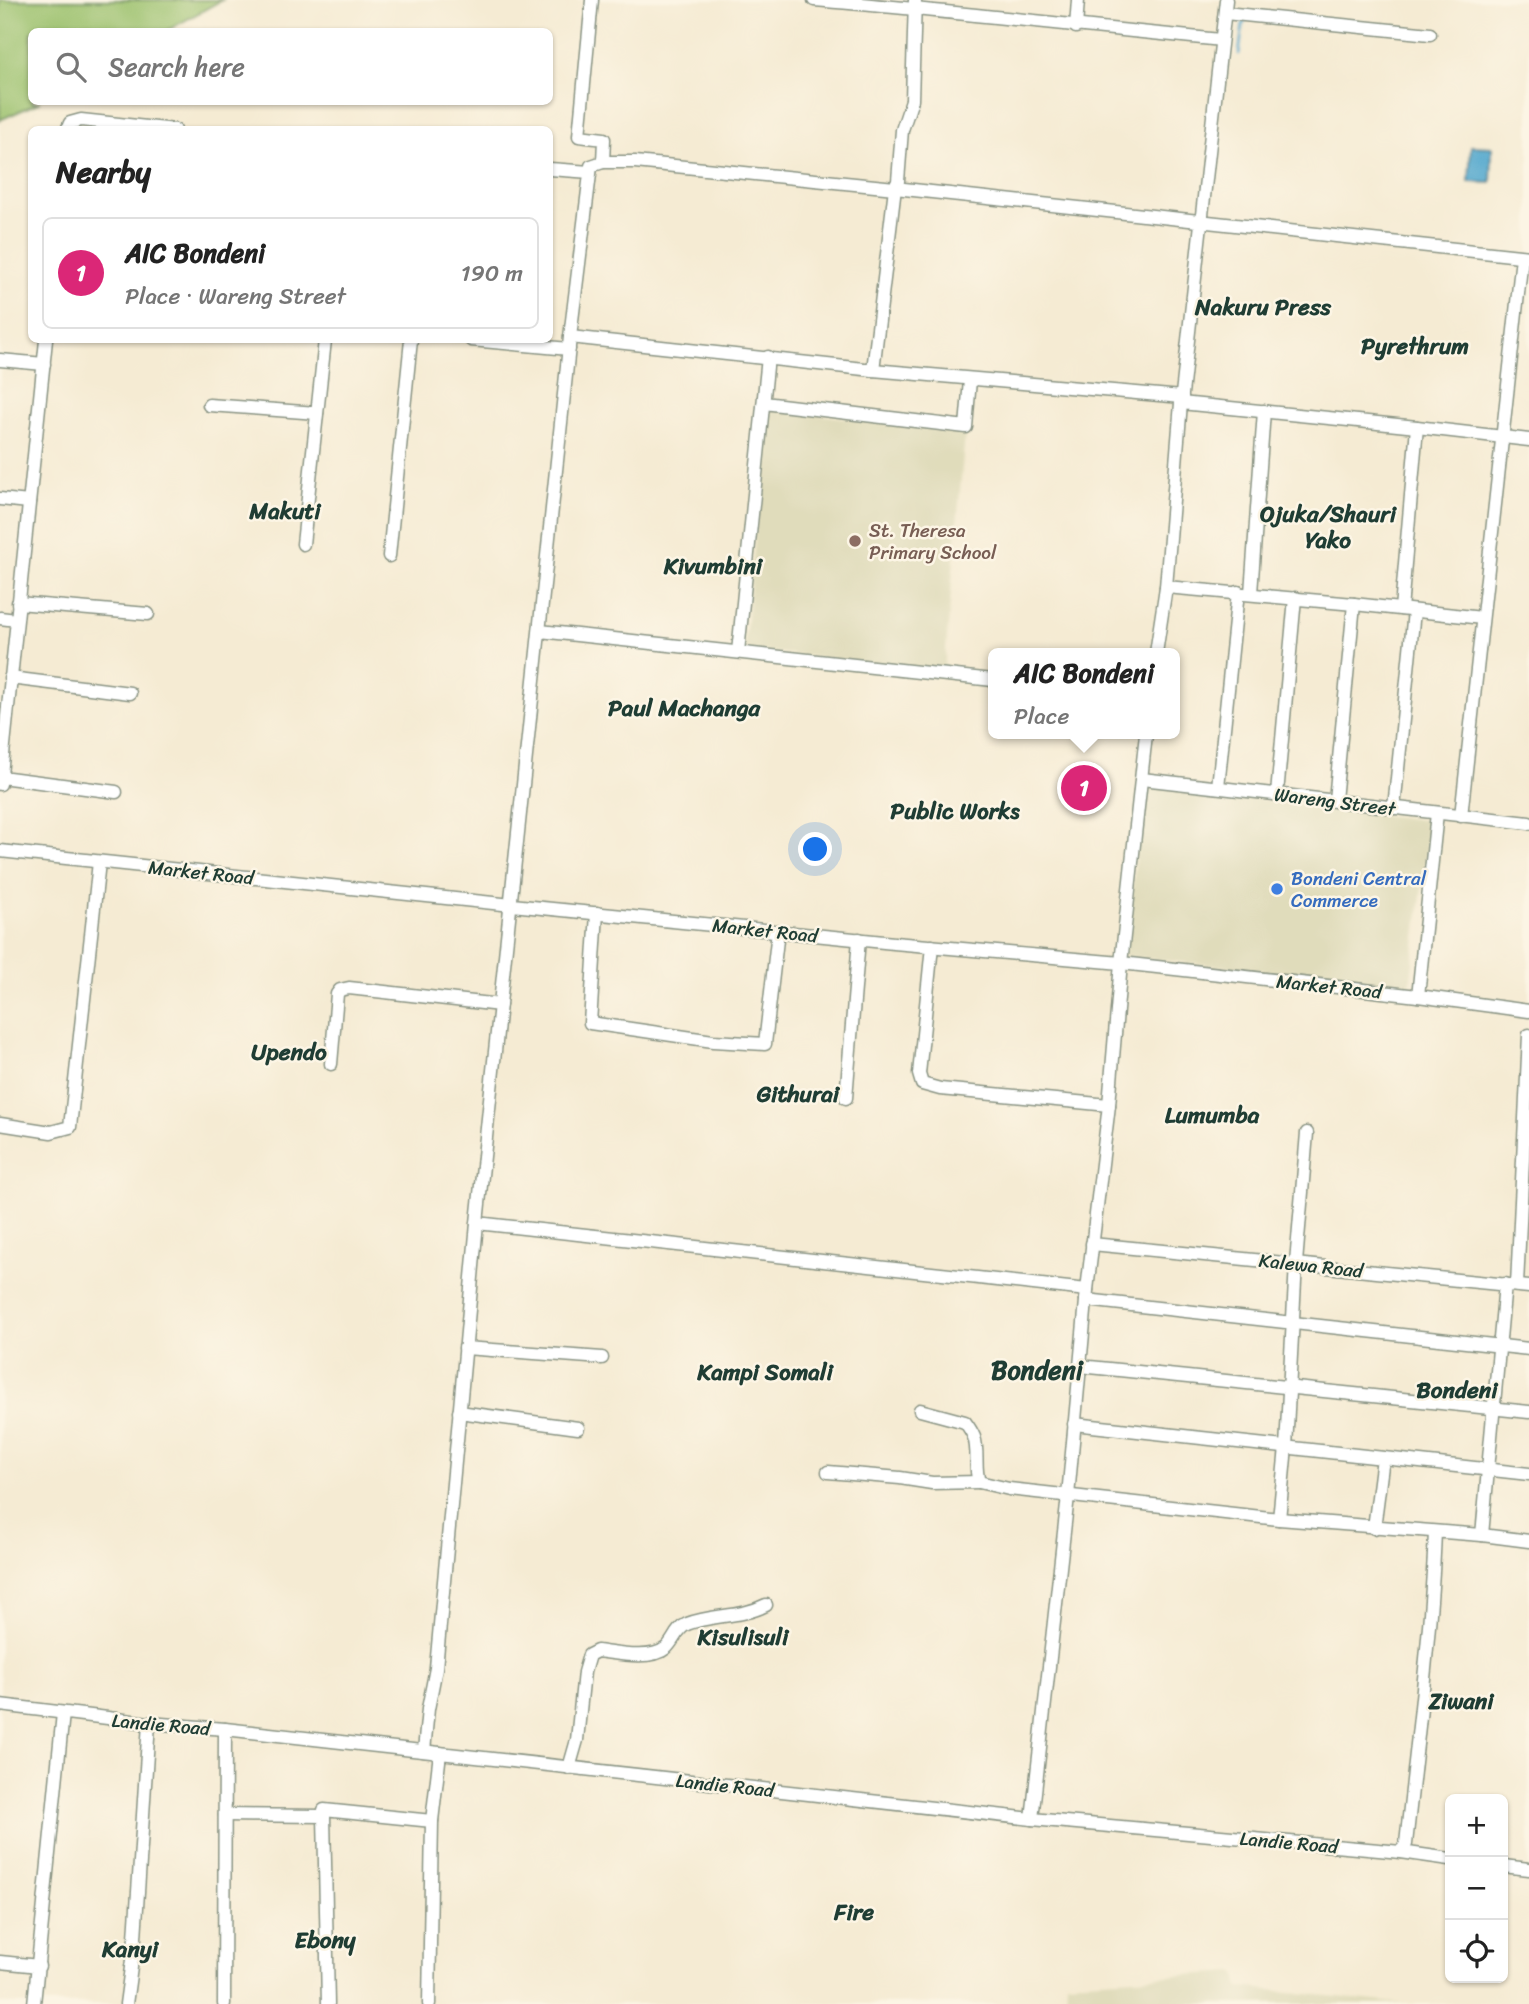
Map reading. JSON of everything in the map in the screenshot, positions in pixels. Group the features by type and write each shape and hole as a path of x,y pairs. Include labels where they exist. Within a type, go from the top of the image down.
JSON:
{"street":[{"path":"592,0 579,136 603,150 635,162 897,181 1202,222 1526,257 1501,437 1461,816"},
{"path":"814,0 915,4 1076,27 1221,40"},
{"path":"1076,27 1078,0"},
{"path":"873,370 902,130 912,100 915,4"},
{"path":"1157,648 1166,587 1181,400 1225,7 1430,34"},
{"path":"68,126 69,123 81,120 137,126"},
{"path":"424,1752 428,1709 436,1668 477,1223 570,343 591,166 603,150"},
{"path":"553,169 590,172"},
{"path":"553,342 768,357 1529,440"},
{"path":"0,784 4,702 10,678 46,343"},
{"path":"303,544 324,343"},
{"path":"388,556 411,343"},
{"path":"738,652 768,357"},
{"path":"0,360 44,364"},
{"path":"764,403 966,427 971,380"},
{"path":"209,405 317,413"},
{"path":"1218,788 1245,593 1264,411"},
{"path":"1394,808 1418,427"},
{"path":"0,499 29,502"},
{"path":"1166,587 1482,618"},
{"path":"1277,794 1295,598"},
{"path":"18,603 148,614"},
{"path":"1335,800 1354,604"},
{"path":"0,618 16,620"},
{"path":"540,631 988,679"},
{"path":"10,678 130,693"},
{"path":"1032,1819 1068,1496 1092,1244 1110,1105 1121,963 1146,739"},
{"path":"1,777 116,792"},
{"name":"Wareng Street","path":"1142,779 1529,823"},
{"path":"1418,996 1437,813"},
{"name":"Market Road","path":"0,851 512,905 1121,963 1529,1011"},
{"path":"0,1124 51,1132 70,1127 99,862"},
{"path":"597,913 590,1023 713,1041 765,1044 778,931"},
{"path":"846,1098 859,939"},
{"path":"932,946 919,1074 922,1084 940,1089 1110,1105"},
{"path":"331,1063 337,994 340,990 349,988 500,1005"},
{"path":"1482,1535 1499,1346 1517,1285 1529,1035"},
{"path":"1279,1519 1307,1133"},
{"path":"477,1223 1087,1295 1293,1324 1529,1349"},
{"name":"Kalewa Road","path":"1092,1244 1517,1285"},
{"path":"465,1348 602,1358"},
{"path":"1080,1366 1529,1412"},
{"path":"920,1410 965,1422 974,1436 975,1472 979,1482"},
{"path":"459,1412 578,1428"},
{"path":"1074,1424 1529,1474"},
{"path":"1374,1528 1383,1458"},
{"path":"828,1472 932,1483 979,1482 1009,1489 1279,1519 1529,1541"},
{"path":"1401,1852 1406,1843 1418,1733 1433,1590 1435,1532"},
{"path":"569,1768 577,1740 583,1672 589,1655 597,1651 653,1655 666,1648 676,1632 685,1625 745,1614 766,1605"},
{"name":"Landie Road","path":"0,1705 1032,1819 1445,1858"},
{"path":"34,2004 63,1713"},
{"path":"127,2004 135,1938 149,1723"},
{"path":"224,2004 225,1730"},
{"path":"429,2004 432,1821 440,1753"},
{"path":"328,2004 324,1810 432,1821"},
{"path":"225,1815 324,1816"},
{"path":"1508,1867 1529,1869"},
{"path":"0,1962 38,1966"}],"shaded area":[{"name":"St. Theresa Primary School","path":"768,408 965,434 944,670 744,649"},
{"name":"Bondeni Central Commerce","path":"1145,785 1430,821 1410,986 1124,956"},
{"path":"1236,1972 1240,1987 1405,2004 1066,2004 1067,1982"}],"green space":[{"path":"0,0 222,0 171,28 28,28 28,105 33,105 0,120"}],"water":[{"path":"1471,146 1492,147 1491,183 1469,182"}],"waterway":[{"path":"1239,54 1246,18"}],"place":[{"name":"St. Theresa Primary School","path":"855,541"},
{"name":"AIC Bondeni","path":"1084,788"},
{"name":"Bondeni Central Commerce","path":"1277,889"}],"district":[{"name":"Nakuru Press","path":"1263,307"},
{"name":"Pyrethrum","path":"1415,346"},
{"name":"Makuti","path":"285,511"},
{"name":"Ojuka/Shauri Yako","path":"1328,527"},
{"name":"Kivumbini","path":"713,566"},
{"name":"Paul Machanga","path":"684,708"},
{"name":"Public Works","path":"955,811"},
{"name":"Upendo","path":"289,1052"},
{"name":"Githurai","path":"798,1094"},
{"name":"Lumumba","path":"1212,1115"},
{"name":"Bondeni","path":"1037,1370"},
{"name":"Kampi Somali","path":"765,1372"},
{"name":"Bondeni","path":"1457,1390"},
{"name":"Kisulisuli","path":"743,1637"},
{"name":"Ziwani","path":"1461,1701"},
{"name":"Fire","path":"854,1912"},
{"name":"Ebony","path":"325,1940"},
{"name":"Kanyi","path":"130,1949"}]}
